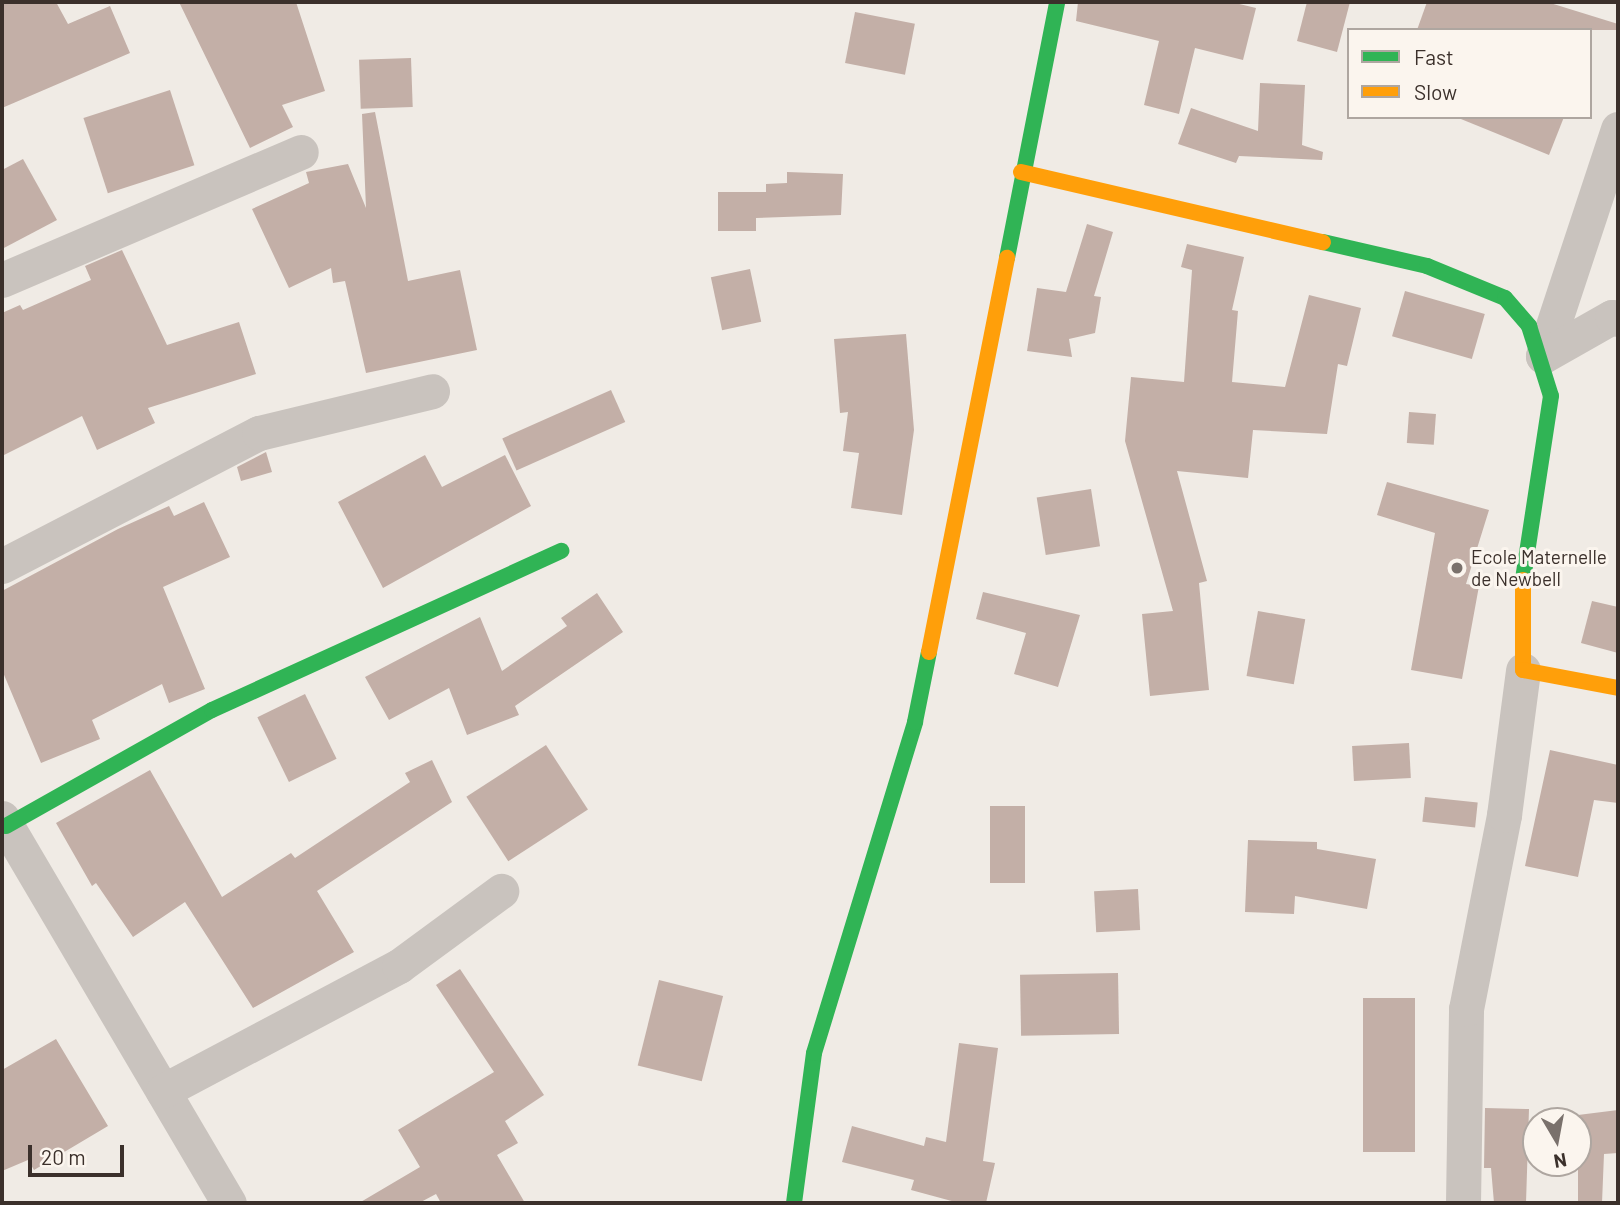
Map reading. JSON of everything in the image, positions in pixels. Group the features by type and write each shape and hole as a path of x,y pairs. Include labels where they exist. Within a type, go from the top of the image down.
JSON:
{"street":[{"path":"794,1203 814,1053 915,722 1021,172 1057,2"},
{"path":"1543,356 1618,130"},
{"path":"2,280 301,152"},
{"path":"1021,172 1439,270 1506,298 1529,326 1543,356 1551,396 1523,556 1523,670 1504,815 1466,1009 1463,1203"},
{"path":"1543,356 1612,317 1618,319"},
{"path":"2,566 258,433 432,391"},
{"path":"229,1203 4,822 212,710 561,551"},
{"path":"1523,670 1618,688"},
{"path":"163,1091 400,966 501,891"}],"building":[{"path":"2,2 56,2 68,24 110,6 130,53 2,108"},
{"path":"179,2 296,2 325,91 282,105 293,127 250,148"},
{"path":"1078,2 1231,2 1256,8 1243,60 1195,48 1179,114 1144,105 1159,41 1076,21"},
{"path":"1307,2 1350,2 1337,52 1297,41"},
{"path":"1427,2 1547,2 1618,24 1617,30 1418,28"},
{"path":"855,12 915,24 905,75 845,63"},
{"path":"411,58 413,107 361,109 359,60"},
{"path":"1260,83 1305,85 1302,145 1323,152 1322,160 1239,156 1236,163 1178,144 1191,108 1258,131"},
{"path":"170,90 194,165 108,193 83,118"},
{"path":"375,112 408,281 460,270 477,350 366,373 345,281 333,283 331,268 289,288 252,209 309,183 306,172 348,164 366,208 362,114"},
{"path":"1461,119 1563,119 1549,155"},
{"path":"23,159 57,220 2,249 2,170"},
{"path":"787,172 843,174 841,215 756,218 756,231 718,231 718,192 766,192 766,184 787,183"},
{"path":"1087,224 1113,232 1094,296 1101,297 1095,333 1069,339 1072,357 1027,351 1037,288 1066,292"},
{"path":"1187,244 1244,257 1232,310 1238,311 1232,382 1285,387 1309,295 1361,308 1347,366 1338,364 1327,434 1253,430 1248,478 1177,471 1207,581 1199,583 1209,690 1150,696 1142,614 1173,611 1125,441 1131,377 1184,382 1192,270 1181,267"},
{"path":"122,250 167,345 239,322 256,374 148,408 155,423 97,450 82,416 2,456 2,313 20,305 23,310 91,280 85,266"},
{"path":"750,269 761,322 722,330 711,277"},
{"path":"1405,291 1485,314 1472,359 1392,336"},
{"path":"906,334 914,430 902,515 851,508 859,453 843,451 848,412 840,413 834,339"},
{"path":"611,390 625,422 517,470 502,438"},
{"path":"1409,412 1436,414 1434,445 1407,443"},
{"path":"266,452 272,472 241,481 237,467"},
{"path":"425,455 442,487 505,455 531,506 383,588 338,502"},
{"path":"1387,482 1489,510 1466,584 1479,586 1462,679 1411,670 1435,533 1377,515"},
{"path":"1091,489 1100,546 1046,555 1037,498"},
{"path":"204,502 230,557 163,587 205,689 169,703 162,684 92,720 100,739 41,763 2,670 2,591 118,529 169,506 174,516"},
{"path":"983,592 1080,615 1058,687 1014,674 1026,633 976,619"},
{"path":"597,593 623,632 515,706 519,715 467,735 449,688 389,720 365,677 480,617 502,671 567,626 561,618"},
{"path":"1592,601 1618,607 1618,653 1581,643"},
{"path":"1258,611 1305,619 1294,684 1247,676"},
{"path":"305,694 337,759 289,782 257,717"},
{"path":"1409,743 1411,778 1354,781 1352,746"},
{"path":"546,745 588,810 508,861 466,797"},
{"path":"1550,750 1618,765 1618,803 1594,800 1578,877 1525,866"},
{"path":"432,760 452,802 317,891 354,952 253,1008 185,902 133,937 96,883 92,886 56,823 150,770 222,897 291,853 295,858 410,782 405,773"},
{"path":"1425,797 1478,803 1475,827 1422,822"},
{"path":"990,806 1025,806 1025,883 990,883"},
{"path":"1248,840 1317,842 1317,849 1376,859 1367,909 1295,896 1294,914 1245,912"},
{"path":"1138,889 1140,930 1096,932 1094,891"},
{"path":"460,969 544,1095 505,1121 518,1143 497,1155 525,1203 441,1203 436,1194 419,1203 359,1203 420,1167 398,1130 494,1072 436,985"},
{"path":"1118,973 1119,1034 1021,1036 1020,975"},
{"path":"659,980 723,996 702,1081 638,1065"},
{"path":"1363,998 1415,998 1415,1152 1363,1152"},
{"path":"56,1039 108,1126 34,1170 28,1160 2,1171 2,1070"},
{"path":"959,1043 998,1048 983,1161 995,1163 986,1203 959,1203 911,1190 914,1180 842,1162 852,1126 924,1146 926,1137 946,1142"},
{"path":"1485,1108 1522,1109 1522,1177 1527,1177 1526,1203 1494,1203 1491,1168 1484,1168"},
{"path":"1618,1110 1618,1153 1604,1154 1602,1203 1578,1203 1578,1177 1592,1177 1592,1113"}],"traffic: fast":[{"path":"1007,258 1057,2"},
{"path":"1323,242 1427,266 1505,298 1529,326 1551,396 1523,580"},
{"path":"6,826 212,710 561,551"},
{"path":"794,1203 814,1053 915,722 929,652"}],"traffic: slow":[{"path":"1021,172 1323,242"},
{"path":"929,652 1007,258"},
{"path":"1523,580 1523,670 1618,688"}],"place":[{"name":"Ecole Maternelle de Newbell","path":"1457,568"}]}
